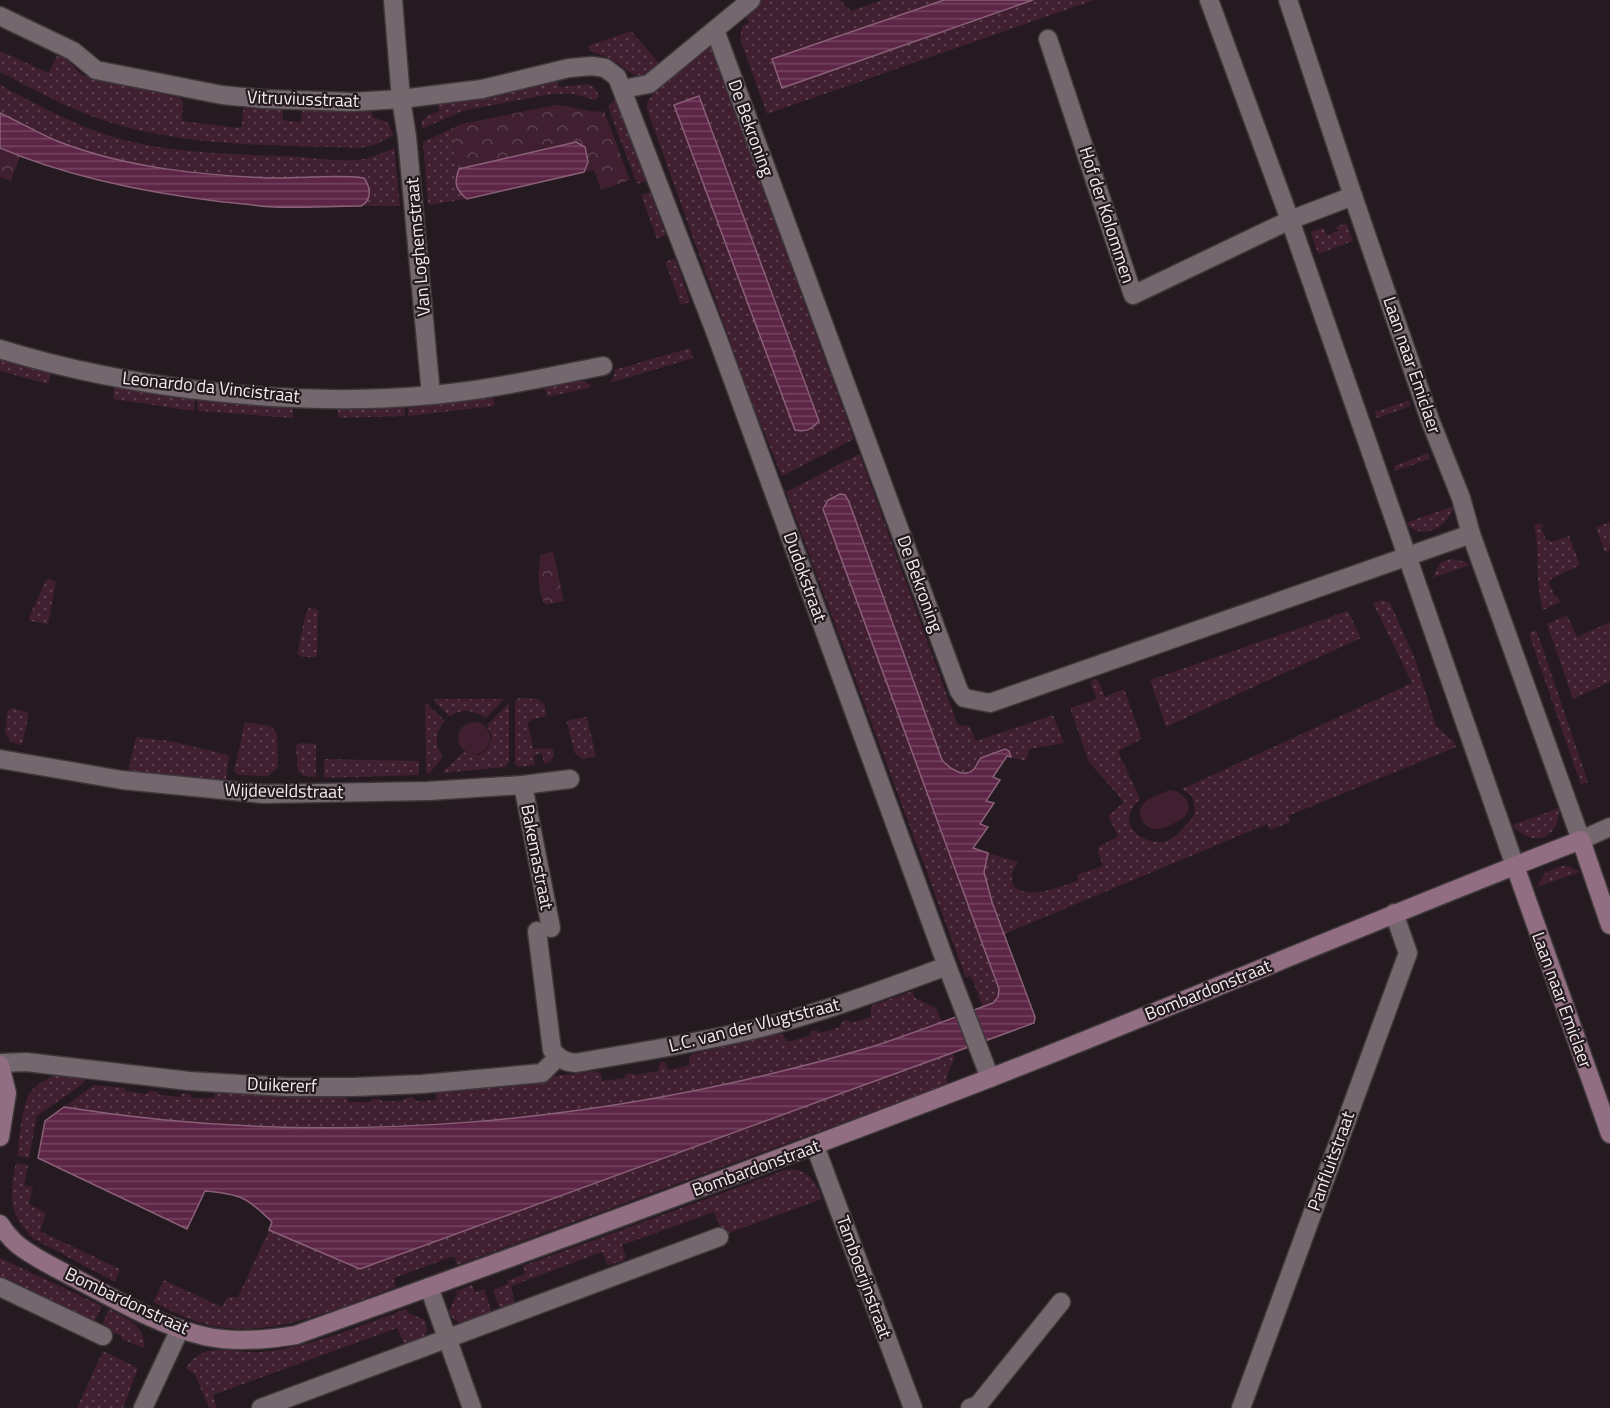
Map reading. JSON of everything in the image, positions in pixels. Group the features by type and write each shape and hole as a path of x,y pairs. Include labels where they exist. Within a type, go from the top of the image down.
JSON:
{"street":[{"name":"Van Loghemstraat","path":"393,0 431,395"},
{"path":"620,83 649,84 751,0"},
{"name":"Laan naar Emiclaer","path":"1209,0 1290,220 1610,1134"},
{"name":"Laan naar Emiclaer","path":"1288,0 1430,420 1461,498 1471,534 1610,925"},
{"name":"Vitruviusstraat","path":"0,16 73,51 96,70 222,95 352,102 401,99 482,89 569,68 592,66 605,68 620,83"},
{"name":"De Bekroning","path":"715,30 955,680 964,698 990,703 1407,556"},
{"name":"Hof der Kolommen","path":"1048,39 1133,295 1290,220"},
{"name":"Dudokstraat","path":"620,83 716,333 946,966 990,1078"},
{"path":"1290,220 1353,196"},
{"name":"Leonardo da Vincistraat","path":"0,349 93,373 188,388 240,394 314,398 431,395 512,384 603,366"},
{"path":"1407,556 1471,534"},
{"name":"Wijdeveldstraat","path":"0,759 122,780 262,794 428,791 523,785 570,779"},
{"name":"Bakemastraat","path":"523,785 544,930 552,1050 558,1057"},
{"path":"1515,866 1610,827"},
{"name":"Bombardonstraat","path":"0,1224 6,1234 36,1258 125,1305 180,1329 228,1339 262,1340 296,1335 815,1146 990,1078 1515,866"},
{"name":"Panfluitstraat","path":"1241,1408 1408,953 1395,913"},
{"name":"L.C. van der Vlugtstraat","path":"558,1057 566,1062 576,1063 760,1028 853,1001 946,966"},
{"name":"Duikererf","path":"0,1064 26,1062 189,1081 287,1087 353,1087 422,1084 542,1073 558,1057"},
{"path":"0,1064 7,1093 0,1137"},
{"name":"Tamboerijnstraat","path":"815,1146 913,1408"},
{"path":"261,1408 719,1237"},
{"path":"0,1287 103,1336"},
{"path":"429,1287 472,1408"},
{"path":"970,1408 978,1405 1061,1302"},
{"path":"143,1408 180,1329"}],"green space":[{"path":"762,0 840,0 851,11 882,0 944,0 773,59 782,88 1033,0 1094,0 767,114 740,39 742,27 749,22 744,16"},
{"path":"631,31 659,63 644,75 633,74 588,47 590,45"},
{"path":"710,45 854,439 782,476 754,408 647,109 647,102 652,95","holes":["699,96 818,421 813,428 705,184 674,105"]},
{"path":"0,51 47,72 57,56 64,56 82,75 180,98 183,101 182,121 240,128 243,110 246,107 283,109 283,120 300,122 302,110 372,110 372,117 387,122 394,135 374,145 360,148 240,144 151,133 90,116 0,72"},
{"path":"558,81 559,87 588,84 596,89 599,97 595,100 573,94 551,94 462,111 422,129 422,121 428,115 439,111 438,105"},
{"path":"0,85 90,129 126,140 171,149 354,160 368,158 394,148 400,206 361,206 364,204 364,178 340,176 268,178 215,175 134,163 82,150 50,138 0,113"},
{"path":"615,99 646,181 637,184 608,107"},
{"path":"556,105 604,111 630,180 601,190 594,170 584,172 588,162 576,142 459,169 454,157 453,128 461,124"},
{"path":"453,128 454,157 459,169 456,178 457,186 467,199 428,205 423,142"},
{"path":"0,148 20,156 11,181 0,177"},
{"path":"650,192 666,235 657,239 641,195"},
{"path":"1346,223 1353,241 1318,254 1311,232 1323,228 1327,235 1338,231 1336,227"},
{"path":"675,258 690,302 681,305 665,262"},
{"path":"690,348 693,358 610,383 615,373 614,370"},
{"path":"0,359 51,372 48,384 0,371"},
{"path":"583,378 583,381 591,385 589,388 547,397 544,386"},
{"path":"114,387 195,399 194,411 113,399"},
{"path":"492,394 495,406 408,416 408,404"},
{"path":"198,399 293,406 293,418 197,411"},
{"path":"1409,400 1411,406 1377,418 1375,412"},
{"path":"404,404 405,416 338,418 338,407"},
{"path":"1428,453 1430,459 1395,471 1394,466"},
{"path":"860,455 957,723 961,726 969,725 976,741 1053,715 1064,743 1029,749 1026,761 1011,757 1009,751 976,763 974,769 965,772 952,769 945,763 823,509 999,989 994,1001 983,1007 971,976 966,978 786,492"},
{"path":"1454,506 1451,514 1440,526 1427,532 1412,529 1405,523"},
{"path":"1610,522 1610,550 1605,553 1596,527"},
{"path":"1540,523 1544,526 1541,527 1546,540 1551,542 1569,536 1580,565 1551,579 1549,583 1560,602 1543,610 1540,599 1534,525"},
{"path":"553,551 564,601 546,605 539,588 540,555"},
{"path":"1450,559 1470,565 1432,578 1440,563"},
{"path":"46,580 56,582 48,624 30,621 29,617"},
{"path":"1383,600 1390,603 1415,659 1436,726 1454,742 1456,747 1288,816 1290,822 1270,830 1267,824 1004,934 984,872 988,853 1018,862 1012,882 1019,890 1040,892 1078,881 1077,875 1103,866 1097,848 1118,836 1108,816 1124,802 1089,762 1070,708 1097,699 1091,684 1093,679 1099,682 1105,697 1124,689 1142,739 1118,751 1140,799 1130,814 1130,826 1143,838 1155,842 1167,841 1181,830 1194,813 1192,796 1182,789 1412,683 1373,603"},
{"path":"309,608 318,611 317,655 302,657 297,654"},
{"path":"1348,611 1361,638 1166,727 1150,680"},
{"path":"1567,615 1577,637 1610,622 1610,682 1573,699 1547,624"},
{"path":"1535,630 1588,782 1581,785 1529,634"},
{"path":"519,698 538,699 545,705 546,716 528,723 533,749 553,748 554,756 550,762 544,764 542,753 534,755 535,765 518,767 515,764 515,701"},
{"path":"435,699 504,699 486,718 468,711 459,712 450,717 435,702"},
{"path":"425,702 445,721 439,730 437,739 438,748 443,757 429,774 426,771"},
{"path":"509,703 509,762 505,767 442,773 463,752 479,755 488,748 492,737 487,725"},
{"path":"12,708 29,713 22,745 11,742 5,732 8,710"},
{"path":"587,717 596,757 582,759 574,752 567,722"},
{"path":"245,722 270,726 277,733 278,767 268,776 238,775 234,771"},
{"path":"474,722 485,727 490,738 485,749 474,754 463,749 458,738 463,727"},
{"path":"136,737 170,741 229,755 226,782 128,772"},
{"path":"316,744 316,777 304,776 298,771 296,745"},
{"path":"324,759 419,761 419,775 324,778"},
{"path":"1169,790 1182,794 1185,798 1189,806 1186,815 1164,828 1148,827 1140,816 1141,807 1149,799"},
{"path":"1559,808 1558,819 1554,827 1549,834 1543,837 1528,837 1512,825"},
{"path":"1561,866 1568,866 1580,872 1537,887 1545,873"},
{"path":"913,991 915,998 936,1008 942,1022 879,1044 773,1074 674,1096 573,1112 470,1122 367,1127 264,1126 163,1120 64,1107 94,1085 125,1088 126,1091 147,1094 149,1091 157,1091 159,1095 180,1097 183,1093 190,1094 192,1098 212,1098 215,1090 347,1095 348,1102 370,1102 372,1099 402,1101 413,1097 416,1101 436,1100 437,1090 597,1071 601,1074 602,1081 624,1078 626,1074 636,1075 658,1071 660,1062 665,1062 669,1070 689,1065 689,1057 693,1054 781,1033 788,1042 809,1036 811,1031 816,1030 820,1033 840,1027 842,1022 847,1020 851,1023 871,1017 873,1005"},
{"path":"952,1053 955,1057 946,1078 948,1084 457,1265 454,1256 394,1278 396,1287 322,1314 272,1326 247,1329 221,1327 195,1321 153,1302 164,1280 222,1307 227,1297 238,1297 269,1230 360,1269"},
{"path":"57,1074 86,1076 84,1083 37,1116 29,1158 17,1156 23,1112 28,1096 37,1085"},
{"path":"16,1163 28,1165 24,1185 33,1187 29,1204 46,1213 40,1231 120,1269 115,1282 34,1239 25,1230 15,1213 13,1204 12,1185"},
{"path":"794,1169 805,1173 813,1180 822,1199 726,1234 722,1232 714,1212 622,1245 626,1257 623,1261 608,1265 602,1252 511,1286 515,1304 500,1310 493,1290 525,1274 523,1266 785,1170"},
{"path":"0,1258 102,1306 94,1323 0,1280"},
{"path":"472,1285 475,1292 484,1289 492,1313 468,1322 456,1321 449,1311 457,1294 456,1291"},
{"path":"109,1309 134,1323 142,1333 144,1348 121,1339 122,1336 101,1327"},
{"path":"406,1309 408,1313 425,1320 427,1331 423,1338 404,1343 397,1328 213,1395 217,1408 209,1408 195,1375 186,1368 193,1359 210,1351 261,1352 299,1346"},
{"path":"103,1351 138,1368 123,1408 77,1408"}],"shaded area":[{"path":"944,0 1033,0 782,88 772,59"},
{"path":"699,96 819,421 808,430 795,430 674,105"},
{"path":"0,113 57,141 134,163 188,172 242,177 340,176 364,178 368,186 369,197 361,206 273,207 195,198 110,183 54,168 0,148"},
{"path":"576,142 585,147 588,162 584,172 467,199 458,189 456,178 459,169"},
{"path":"840,494 845,495 849,502 942,760 952,769 965,773 973,770 981,758 1005,749 1009,751 1011,757 1007,756 993,777 1000,780 986,801 994,803 980,824 988,827 973,848 988,853 984,872 992,902 1035,1017 1034,1023 360,1269 269,1230 272,1222 242,1198 205,1191 187,1229 38,1158 45,1121 64,1107 165,1120 266,1127 368,1127 469,1122 570,1111 670,1095 770,1074 868,1048 993,1003 998,997 999,989 823,509 828,500"}]}
